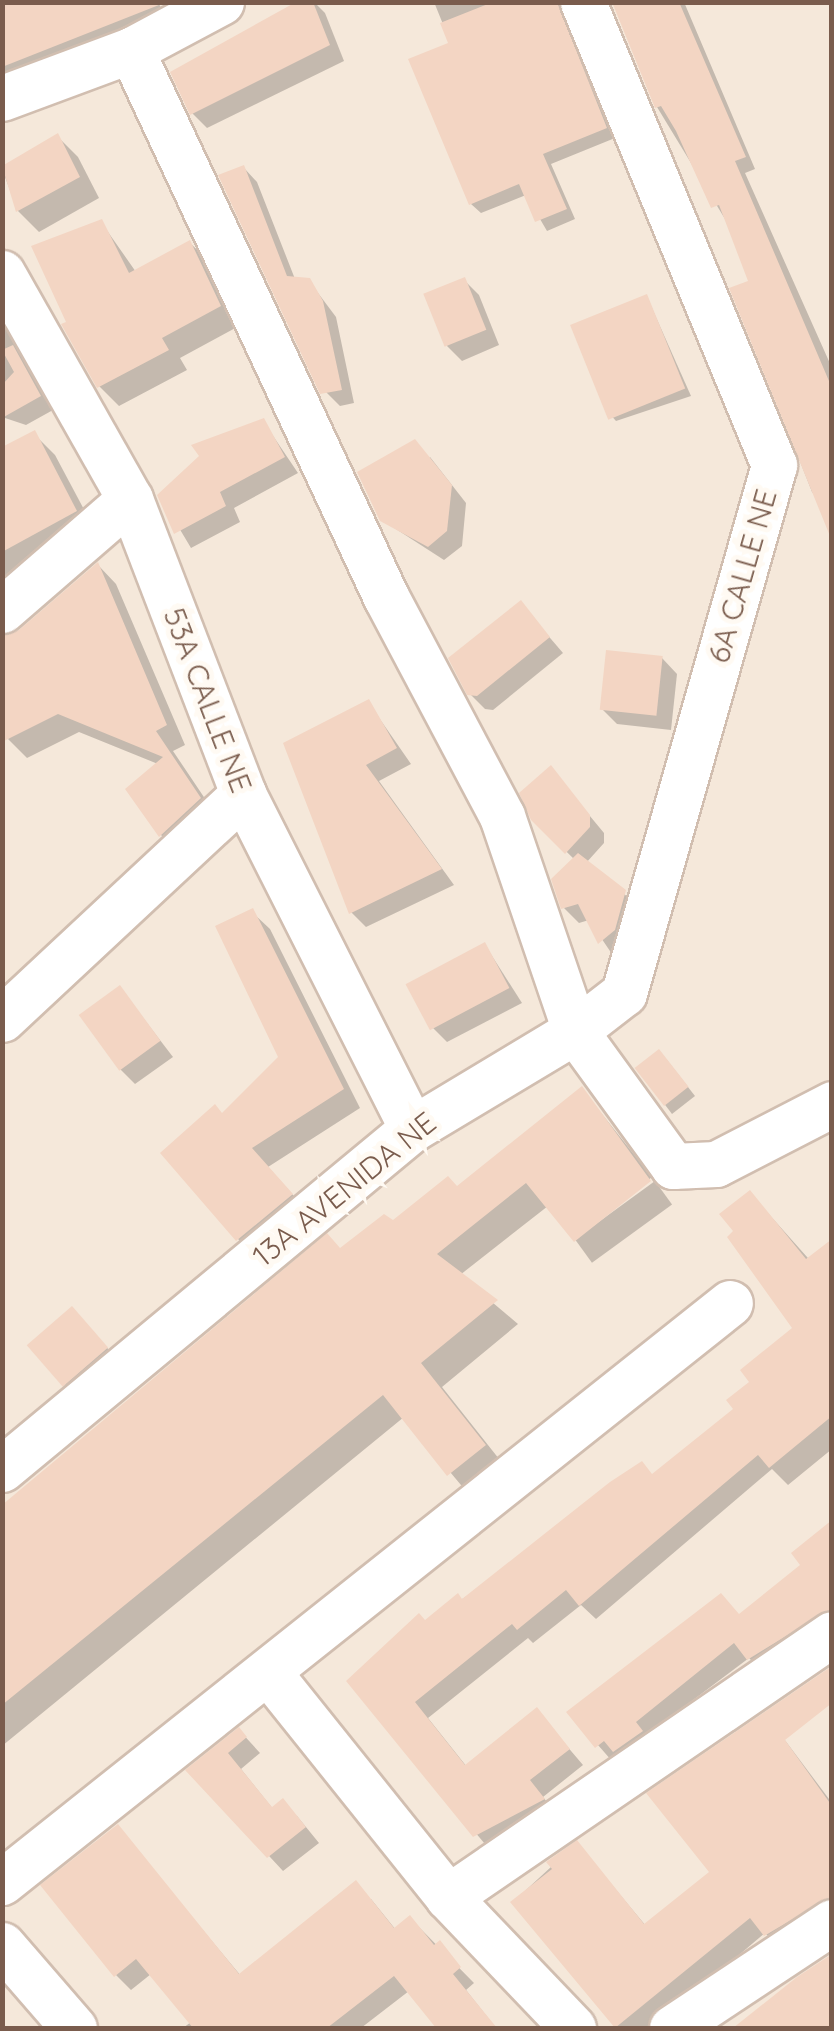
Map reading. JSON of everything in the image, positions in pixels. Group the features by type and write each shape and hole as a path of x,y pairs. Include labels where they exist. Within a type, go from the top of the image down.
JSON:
{"street":[{"path":"2,98 131,50 222,2"},
{"name":"6A CALLE NE","path":"575,1030 624,993 774,465 583,2"},
{"path":"131,50 386,596 502,816 575,1030 673,1166 716,1164 832,1104"},
{"name":"53A CALLE NE","path":"2,273 130,499 243,794 412,1129"},
{"path":"2,610 130,499"},
{"path":"2,1018 243,794"},
{"name":"13A AVENIDA NE","path":"2,1468 412,1129 575,1030"},
{"path":"2,1882 730,1303"},
{"path":"448,1897 832,1634"},
{"path":"268,1672 448,1897 573,2028"},
{"path":"672,2028 832,1922"},
{"path":"2,1946 74,2028"}],"shaded area":[{"path":"3,3 831,3 831,2028 3,2028"}],"building":[{"path":"2,2 164,2 164,3 2,67"},
{"path":"296,2 313,2 330,45 190,115 170,72"},
{"path":"493,2 557,2 607,128 543,154 567,209 535,222 519,184 469,205 408,59 448,43 440,23"},
{"path":"612,2 679,2 746,157 735,161 832,388 832,541 729,288 748,281 719,205 711,208 676,131 661,106 655,108"},
{"path":"58,133 80,177 16,212 2,166"},
{"path":"244,165 287,276 310,278 323,301 342,390 320,394 218,175"},
{"path":"102,219 129,273 190,240 221,306 162,338 169,350 97,388 61,324 66,322 31,246"},
{"path":"465,277 486,330 445,347 423,294"},
{"path":"647,294 685,389 608,420 570,325"},
{"path":"13,345 41,396 2,418 2,385 14,372 2,350"},
{"path":"264,418 285,457 220,492 226,506 174,534 157,495 199,456 191,445"},
{"path":"35,430 77,511 2,552 2,447"},
{"path":"415,439 452,485 447,531 428,547 380,521 357,472"},
{"path":"98,562 167,725 156,731 201,798 159,837 125,789 163,757 58,714 2,742 2,636 19,630"},
{"path":"521,600 550,637 477,696 467,695 448,658"},
{"path":"606,650 663,656 656,716 600,710"},
{"path":"369,699 397,748 366,765 442,869 349,914 283,743"},
{"path":"551,765 590,815 590,827 565,854 531,820 519,793"},
{"path":"578,853 626,890 615,930 598,944 578,904 561,909 551,879"},
{"path":"253,908 344,1089 252,1148 293,1194 236,1241 160,1153 215,1104 222,1113 278,1057 215,926"},
{"path":"485,942 509,988 430,1030 406,984"},
{"path":"120,985 161,1041 119,1071 79,1015"},
{"path":"659,1049 689,1087 664,1106 635,1068"},
{"path":"582,1086 651,1181 574,1242 526,1183 437,1254 498,1300 421,1363 486,1445 447,1476 383,1395 2,1705 2,1505 327,1233 340,1248 384,1214 393,1220 448,1176 457,1186"},
{"path":"750,1190 806,1259 832,1239 832,1416 769,1468 758,1455 579,1606 566,1590 517,1630 512,1624 415,1702 465,1765 537,1707 570,1749 530,1780 545,1799 473,1837 346,1681 419,1613 425,1620 458,1593 462,1599 610,1482 642,1461 652,1474 733,1409 726,1400 749,1382 740,1370 792,1328 727,1237 733,1231 719,1214"},
{"path":"72,1306 108,1348 63,1387 27,1345"},
{"path":"832,1520 832,1608 747,1660 734,1643 636,1722 643,1731 613,1752 604,1741 595,1748 566,1712 721,1593 739,1614 800,1565 791,1553"},
{"path":"832,1666 832,1703 785,1740 832,1806 832,1896 764,1936 750,1918 615,2028 510,1902 552,1869 546,1862 577,1840 644,1924 709,1872 646,1793"},
{"path":"239,1727 247,1737 228,1753 272,1807 283,1798 306,1827 267,1858 185,1770"},
{"path":"118,1824 239,1974 356,1880 394,1928 410,1915 434,1945 440,1940 461,1967 453,1974 497,2028 436,2028 394,1976 327,2028 193,2028 136,1959 114,1977 40,1885"},
{"path":"832,1954 832,2028 733,2028 797,1977"}]}
